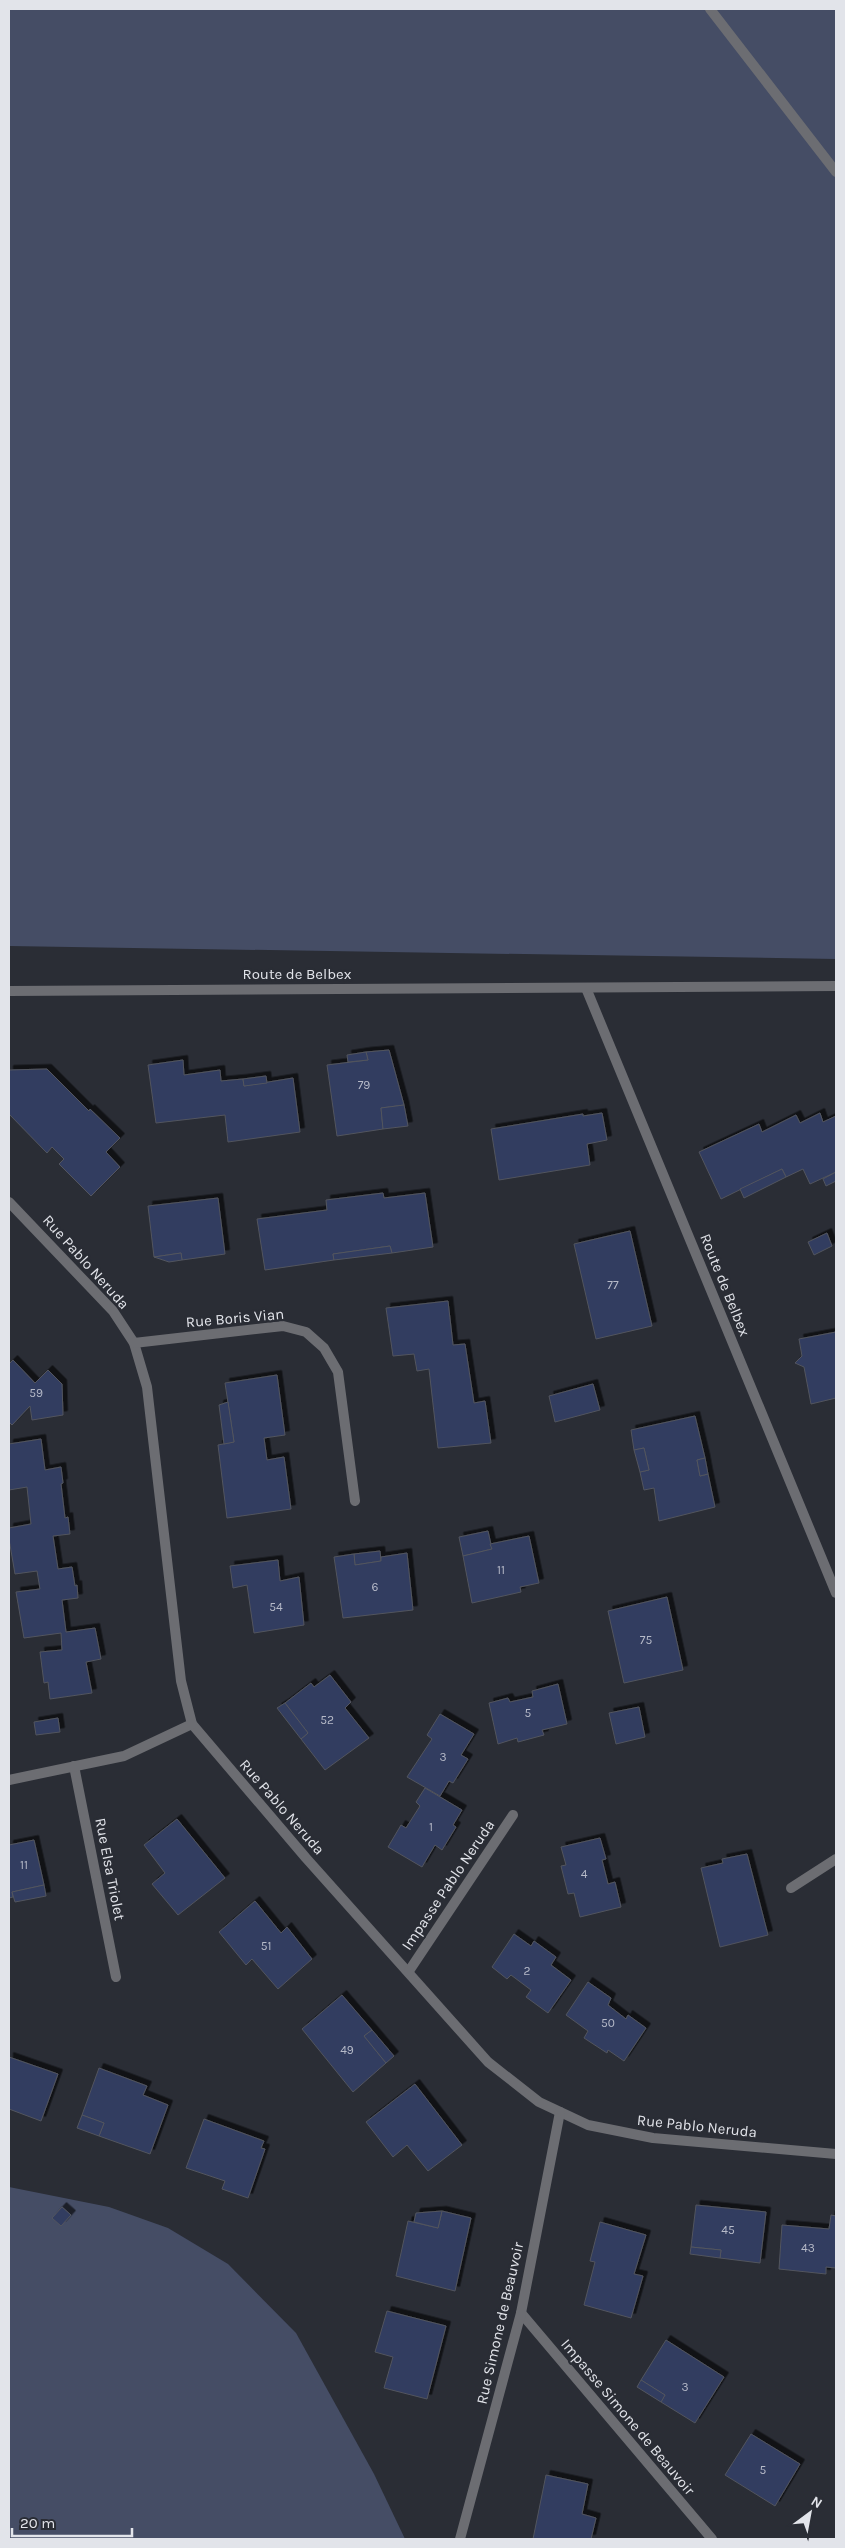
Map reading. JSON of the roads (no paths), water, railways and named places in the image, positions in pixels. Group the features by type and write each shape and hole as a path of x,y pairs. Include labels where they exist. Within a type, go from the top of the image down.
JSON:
{"street":[{"path":"710,9 836,172"},
{"name":"Route de Belbex","path":"9,991 836,986"},
{"name":"Route de Belbex","path":"586,988 836,1593"},
{"name":"Rue Pablo Neruda","path":"9,1202 113,1311 134,1344 147,1387 181,1681 192,1724 306,1858 488,2062 539,2102 588,2125 652,2138 836,2154"},
{"name":"Rue Boris Vian","path":"134,1344 283,1326 306,1332 324,1348 338,1372 355,1501"},
{"path":"9,1780 124,1756 192,1724"},
{"name":"Rue Elsa Triolet","path":"74,1766 116,1977"},
{"name":"Impasse Pablo Neruda","path":"409,1972 513,1815"},
{"path":"791,1888 836,1859"},
{"name":"Rue Simone de Beauvoir","path":"460,2539 521,2313 560,2112"},
{"name":"Impasse Simone de Beauvoir","path":"521,2313 712,2539"}]}
